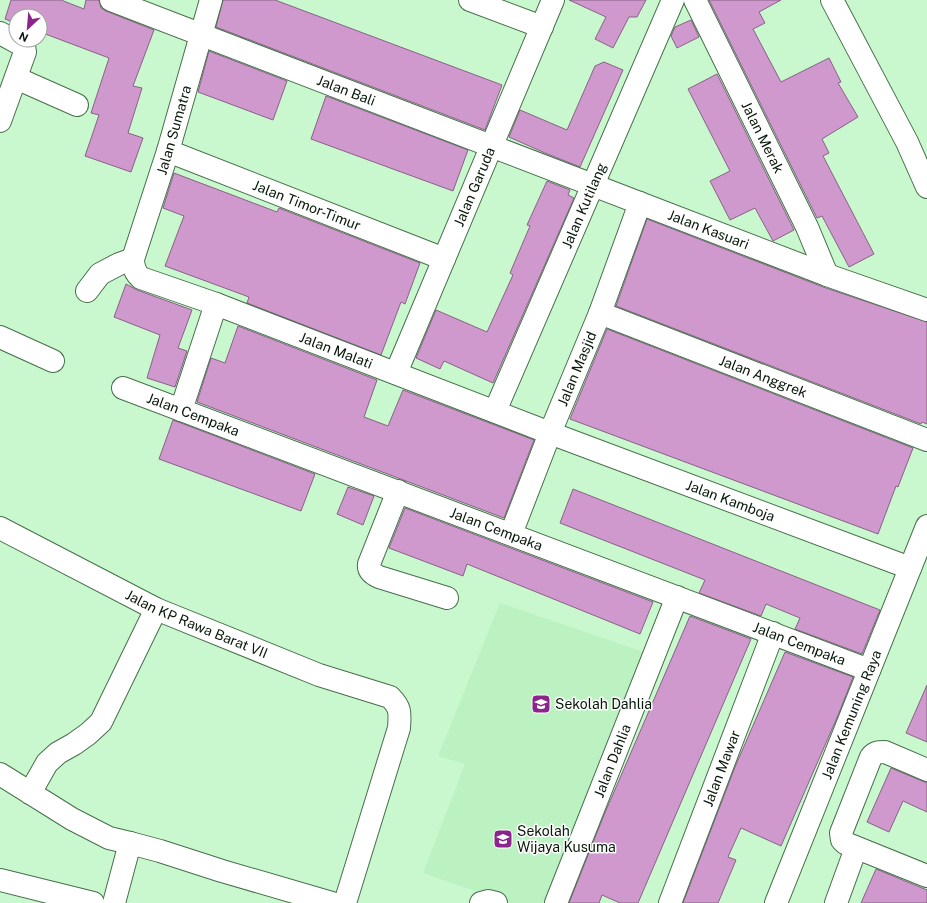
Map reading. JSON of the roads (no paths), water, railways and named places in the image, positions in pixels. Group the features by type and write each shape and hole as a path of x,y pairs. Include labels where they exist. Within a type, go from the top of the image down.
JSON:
{"street":[{"name":"Jalan Bali","path":"111,0 492,146"},
{"name":"Jalan Sumatra","path":"133,259 168,151 211,0"},
{"path":"470,0 542,27"},
{"name":"Jalan Garuda","path":"396,373 553,0"},
{"name":"Jalan Kutilang","path":"496,412 673,0"},
{"name":"Jalan Merak","path":"695,0 807,227 827,275"},
{"path":"832,0 907,142 927,187"},
{"path":"0,33 24,46 25,52 24,59 0,120"},
{"path":"16,78 77,105"},
{"name":"Jalan Kasuari","path":"492,146 827,275 927,310"},
{"name":"Jalan Timor-Timur","path":"168,151 444,259"},
{"name":"Jalan Masjid","path":"511,534 550,432 600,313 640,203"},
{"path":"87,291 100,274 119,264 133,259"},
{"name":"Jalan Malati","path":"133,259 133,265 137,274 141,278 216,304 550,432"},
{"path":"181,410 216,304"},
{"name":"Jalan Anggrek","path":"600,313 927,440"},
{"path":"0,337 53,361"},
{"name":"Jalan Cempaka","path":"123,388 869,670"},
{"name":"Jalan Kamboja","path":"550,432 910,568"},
{"path":"398,491 369,564 370,570 373,574 379,577 447,598"},
{"name":"Jalan Kemuning Raya","path":"776,903 927,526"},
{"name":"Jalan KP Rawa Barat VII","path":"0,528 156,610 319,675 390,697 398,705 400,715 399,728 345,903"},
{"name":"Jalan Dahlia","path":"556,903 677,597"},
{"path":"30,793 47,762 58,753 88,734 101,722 156,610"},
{"name":"Jalan Mawar","path":"670,903 773,633"},
{"path":"927,770 885,752 879,752 871,757 841,834 842,840 845,843 927,876"},
{"path":"0,774 72,819 109,838 160,851 222,871 332,903"},
{"path":"114,903 130,843"},
{"path":"836,903 856,848"},
{"path":"0,880 93,903"},
{"path":"481,903 488,901 496,903"}],"place":[{"name":"Sekolah Dahlia","path":"541,704"},
{"name":"Sekolah Wijaya Kusuma","path":"503,839"}]}
